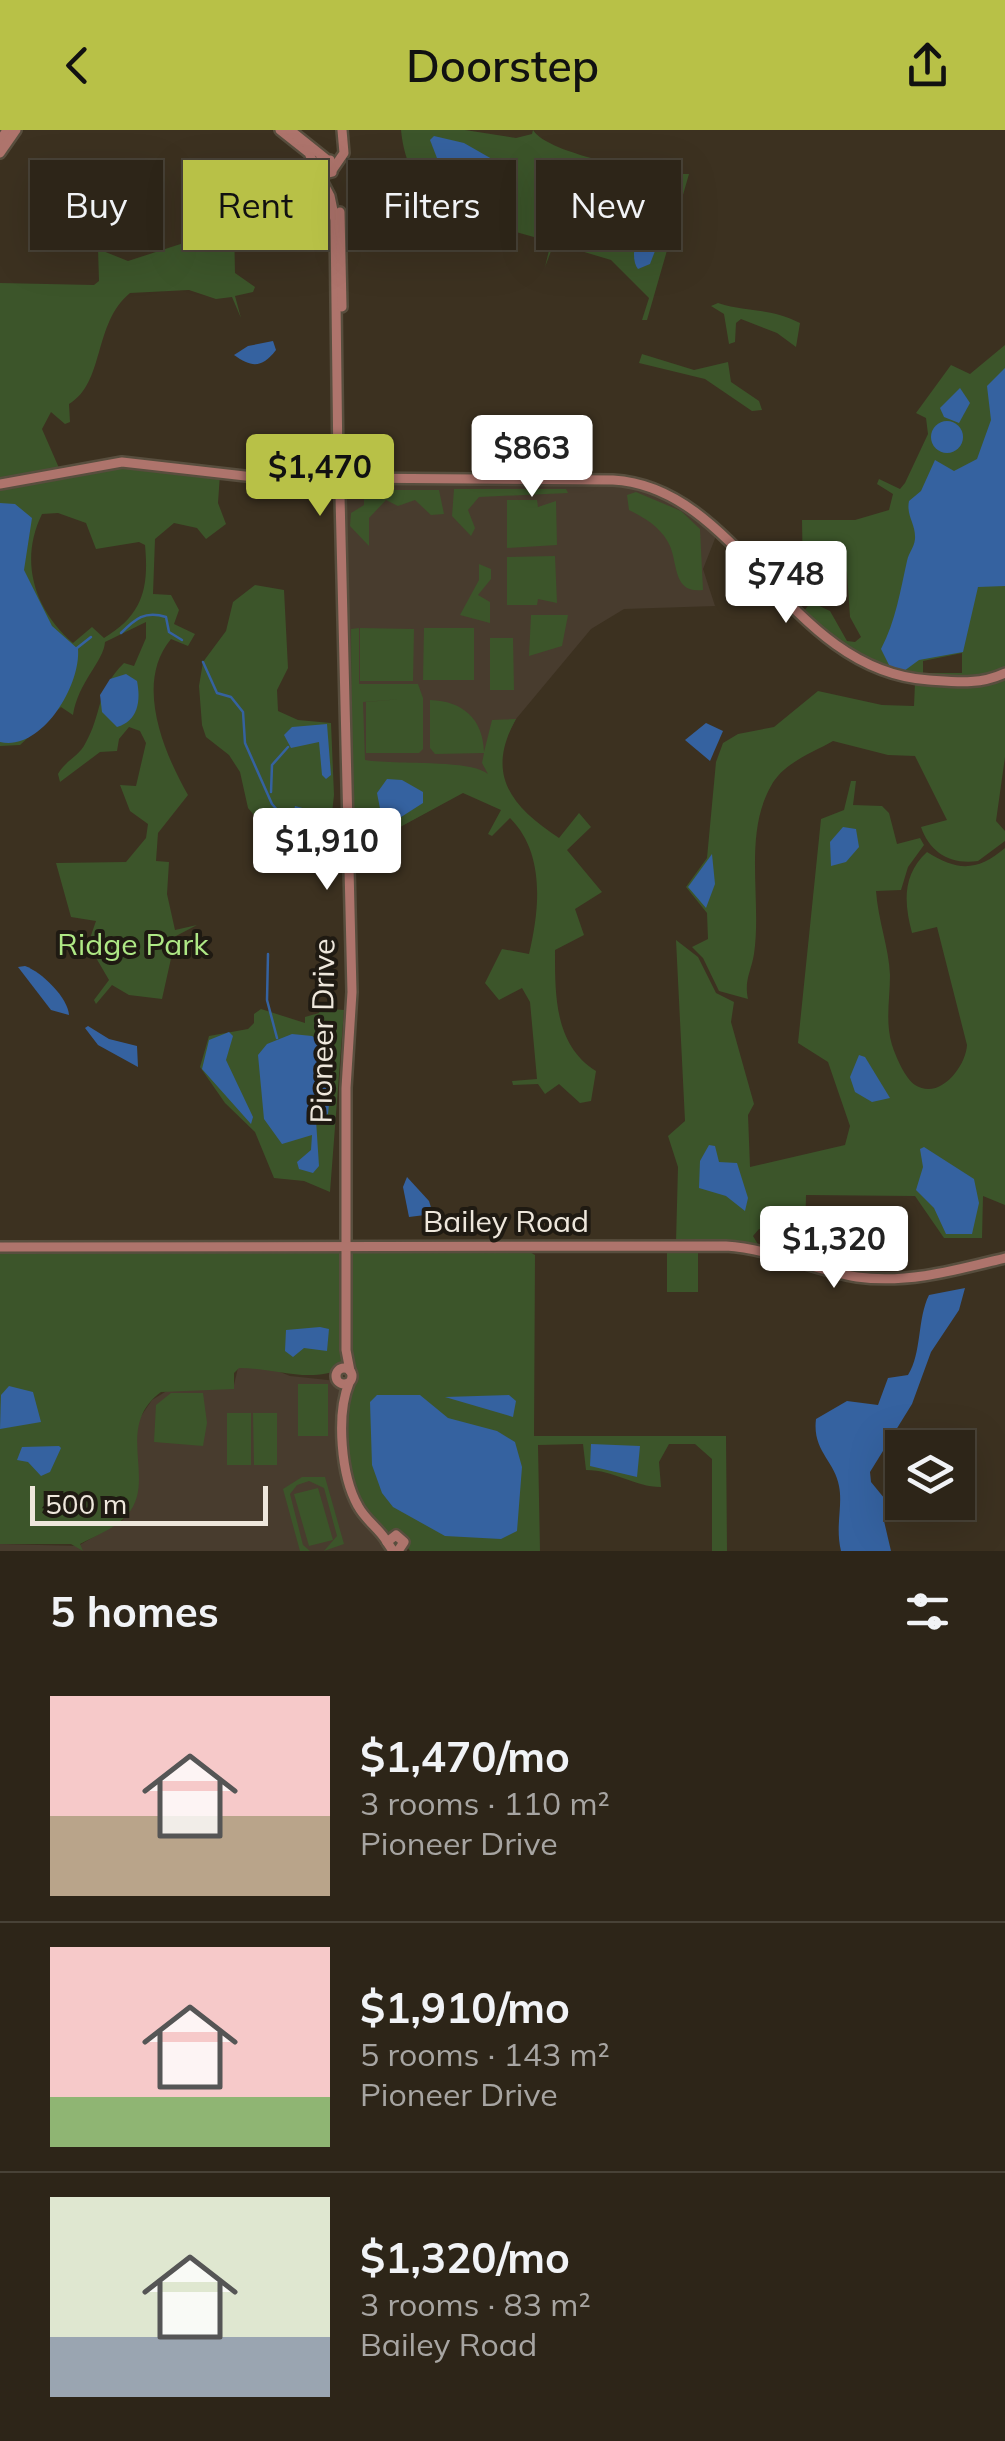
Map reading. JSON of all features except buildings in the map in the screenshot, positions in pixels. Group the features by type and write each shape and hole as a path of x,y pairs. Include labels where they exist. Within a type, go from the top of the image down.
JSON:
{"street":[{"path":"0,140 7,130"},
{"path":"0,153 16,130"},
{"name":"Pioneer Drive","path":"280,130 312,160"},
{"path":"290,130 333,170"},
{"path":"333,170 343,155 341,130"},
{"path":"325,159 338,149 341,130"},
{"path":"328,170 333,170"},
{"name":"Pioneer Drive","path":"333,170 331,185 342,228 338,481"},
{"name":"Pioneer Drive","path":"328,192 336,223 338,481 352,992 346,1088 347,1476 365,1518 395,1546"},
{"path":"0,484 122,462 281,481 613,480 650,487 694,511 838,649 862,665 898,678 959,683 1005,673"},
{"name":"Bailey Road","path":"0,1247 726,1246 767,1252 856,1276 890,1279 934,1275 1005,1258"}],"shaded area":[{"path":"367,484 605,484 653,491 691,513 716,536 703,569 715,606 624,609 591,629 516,719 503,743 499,767 463,792 348,856 344,489"},
{"path":"238,1368 270,1368 290,1376 337,1381 387,1542 386,1551 0,1551 0,1544 78,1546 123,1520 136,1498 137,1422 152,1400 170,1389 233,1389"}],"green space":[{"path":"401,130 465,130 516,138 532,134 533,130 560,148 602,160 536,160 536,238 516,232 516,160 407,159"},
{"path":"681,173 689,174 681,202"},
{"name":"Ridge Park","path":"183,243 183,250 235,250 235,273 255,287 253,292 235,296 241,318 232,297 216,299 189,290 130,293 110,320 89,382 69,404 70,422 65,424 51,412 42,429 59,468 46,475 104,463 220,474 218,503 226,524 206,539 197,528 174,523 155,539 153,594 171,595 179,610 174,624 195,634 188,646 171,639 155,676 154,697 162,739 188,795 158,833 156,861 169,862 167,894 175,930 197,925 176,936 162,999 129,995 112,985 96,1004 94,1000 109,980 88,944 96,921 71,917 56,863 126,862 146,838 148,824 130,811 120,785 136,786 146,743 140,731 129,727 119,739 117,751 100,752 60,782 58,774 85,744 115,674 124,663 134,666 146,638 146,622 105,642 73,715 61,707 20,745 0,746 0,283 94,285 99,281 98,250 128,261","holes":["58,513 86,523 96,549 139,542 145,545 144,587 135,610 117,629 104,638 92,627 73,643 48,615 34,583 32,549 42,514"]},
{"path":"577,250 667,250 647,320 642,320 649,298 611,260"},
{"path":"718,303 800,323 796,347 777,333 741,319 736,323 735,342 729,344 724,314 711,306"},
{"path":"1005,345 1005,669 978,678 950,681 923,678 871,660 804,611 811,602 830,611 847,641 855,642 861,637 850,617 847,573 836,547 814,550 808,578 803,581 802,520 855,520 889,510 893,494 877,484 879,479 900,489 905,483 928,434 926,418 916,413 951,365 970,374","holes":["962,653 962,673 923,673 923,661"]},
{"path":"642,354 694,370 728,362 731,382 759,401 762,410 752,411 705,379 639,363"},
{"path":"454,489 566,489 568,493 479,497 468,510 475,528 471,536 452,516"},
{"path":"364,490 439,490 444,514 431,515 415,500 398,506 386,500 369,518 369,546 350,526 351,513 364,505"},
{"path":"636,492 681,511 700,529 703,590 693,590 681,582 664,536 629,510 627,495"},
{"path":"507,500 537,500 538,507 556,501 557,545 507,548"},
{"path":"555,556 557,603 538,599 537,605 507,605 507,557"},
{"path":"479,564 491,569 491,579 478,595 490,602 490,623 460,615 479,580"},
{"path":"255,585 284,590 288,668 277,690 278,711 298,720 331,723 334,795 328,850 280,846 248,808 240,772 229,755 206,737 202,725 199,686 203,662 226,631 233,602"},
{"path":"531,615 568,615 562,646 529,656"},
{"path":"359,628 359,684 418,684 423,698 423,749 419,753 366,753 366,702 402,699 363,702 365,760 449,764 488,774 482,763 484,753 435,754 430,748 430,700 452,704 469,714 480,730 484,752 492,720 516,719 507,739 503,773 516,801 559,838 579,813 591,827 567,850 602,892 575,909 584,935 555,950 557,1001 565,1033 582,1060 596,1071 591,1101 580,1103 559,1084 545,1094 538,1084 513,1085 512,1081 537,1079 530,1002 522,988 499,1000 485,983 502,949 529,954 536,918 534,864 521,832 510,818 492,836 488,834 501,810 463,793 352,853 351,629"},
{"path":"360,628 414,629 413,681 360,681"},
{"path":"424,628 474,628 474,680 423,680"},
{"path":"490,638 513,638 514,690 490,690"},
{"path":"1005,677 1005,757 996,821 1005,831 1005,841 978,861 950,859 936,850 921,827 947,820 915,756 888,755 833,741 807,754 776,778 758,825 756,933 747,981 748,999 719,991 703,958 692,947 708,939 707,913 686,887 707,858 716,762 723,743 738,734 774,727 818,691 882,705 914,706 915,683 967,687"},
{"path":"851,781 856,781 853,805 882,806 889,813 897,844 920,838 924,845 908,867 901,890 876,891 889,965 888,1019 892,1045 908,1077 924,1089 950,1079 962,1062 967,1045 937,927 912,933 907,911 909,880 927,852 948,863 967,866 985,861 1005,848 1005,1205 983,1196 982,1238 944,1238 915,1196 806,1195 805,1243 759,1229 753,1236 759,1246 676,1242 678,1167 668,1136 685,1121 676,940 698,957 716,993 734,1002 731,1022 754,1104 748,1115 750,1167 845,1145 850,1126 828,1062 798,1043 821,819 844,810"},
{"path":"320,1008 344,1010 330,1192 304,1181 274,1178 255,1132 225,1103 200,1067 209,1036 248,1029 254,1023 254,1014 261,1009 305,1023 305,1017 319,1013"},
{"path":"667,1250 698,1250 698,1292 667,1292"},
{"path":"528,1251 535,1255 534,1436 726,1436 727,1551 712,1551 712,1459 695,1444 669,1444 659,1462 661,1487 586,1470 583,1444 538,1445 540,1551 410,1551 366,1518 350,1488 345,1470 344,1431 352,1378 344,1368 305,1375 239,1368 234,1373 234,1389 161,1392 147,1406 140,1421 139,1486 135,1501 122,1520 80,1544 83,1551 71,1544 0,1544 0,1252"},
{"path":"298,1384 328,1384 328,1436 298,1436"},
{"path":"171,1393 203,1393 207,1423 203,1446 154,1442 156,1405"},
{"path":"227,1413 251,1413 251,1465 227,1465"},
{"path":"253,1413 277,1413 277,1465 254,1465"},
{"path":"302,1477 325,1477 344,1544 324,1551 337,1536 324,1488 309,1481 297,1485 290,1494 303,1545 310,1551 300,1551 283,1489"},
{"path":"318,1488 333,1540 309,1546 294,1494"}],"water":[{"path":"434,136 464,143 492,160 438,160 430,140"},
{"path":"635,250 655,250 650,264 638,269"},
{"path":"273,341 276,350 261,363 252,364 234,355 248,346"},
{"path":"1005,368 1005,586 978,587 963,652 919,660 904,671 891,669 881,649 914,542 909,501 921,491 935,460 954,471 977,459 991,420 987,386"},
{"path":"960,388 970,403 959,423 944,417 940,408"},
{"path":"947,421 958,426 963,437 958,448 947,453 936,448 931,437 936,426"},
{"path":"0,503 15,504 32,518 24,570 52,626 78,649 73,681 55,713 30,737 15,742 0,742"},
{"path":"126,674 137,681 138,703 130,720 117,727 102,712 100,695 110,679"},
{"path":"706,723 723,731 710,761 685,740"},
{"path":"327,724 331,775 326,779 322,775 319,742 291,748 284,735 292,727"},
{"path":"387,779 402,780 423,792 423,803 398,819 382,819 377,793"},
{"path":"295,806 306,809 306,843 311,844 314,831 323,830 325,848 286,846"},
{"path":"843,827 856,829 859,847 846,862 831,866 830,842"},
{"path":"712,854 715,884 706,908 688,887"},
{"path":"25,966 53,986 69,1015 51,1010 18,967"},
{"path":"88,1026 109,1039 137,1046 138,1067 98,1045 85,1028"},
{"path":"229,1032 233,1036 226,1060 253,1117 251,1124 202,1069 209,1040"},
{"path":"292,1034 312,1036 335,1049 328,1114 316,1120 319,1166 313,1173 299,1169 297,1162 311,1150 312,1135 282,1144 264,1119 258,1055 267,1044"},
{"path":"859,1055 865,1057 890,1098 872,1102 855,1092 850,1077"},
{"path":"709,1145 715,1146 719,1162 737,1163 748,1198 745,1211 726,1196 699,1188 700,1161"},
{"path":"924,1147 974,1179 979,1203 972,1234 946,1234 934,1208 916,1190 923,1167 920,1149"},
{"path":"407,1177 429,1201 433,1214 409,1217 403,1187"},
{"path":"965,1288 959,1310 931,1352 912,1404 896,1430 885,1430 885,1448 870,1472 871,1482 885,1499 884,1521 891,1551 841,1551 839,1486 820,1448 816,1419 847,1401 878,1405 888,1378 908,1375 929,1295"},
{"path":"329,1329 327,1351 304,1348 293,1357 285,1351 286,1330"},
{"path":"9,1386 33,1392 41,1422 0,1429 1,1395"},
{"path":"377,1395 420,1395 448,1418 497,1431 515,1442 522,1467 517,1531 501,1539 445,1536 393,1507 382,1493 372,1465 370,1402"},
{"path":"509,1395 516,1401 513,1417 445,1397"},
{"path":"591,1444 640,1446 637,1477 590,1466"},
{"path":"22,1447 61,1448 50,1472 41,1476 28,1462 17,1460"}],"waterway":[{"path":"121,633 141,617 159,615 166,617 169,632 182,640"},
{"path":"77,648 91,637"},
{"path":"203,662 217,693 231,697 243,712 245,743 272,804 279,812 291,815"},
{"path":"271,792 272,765 288,747"},
{"path":"268,954 267,1000 277,1038"}]}
